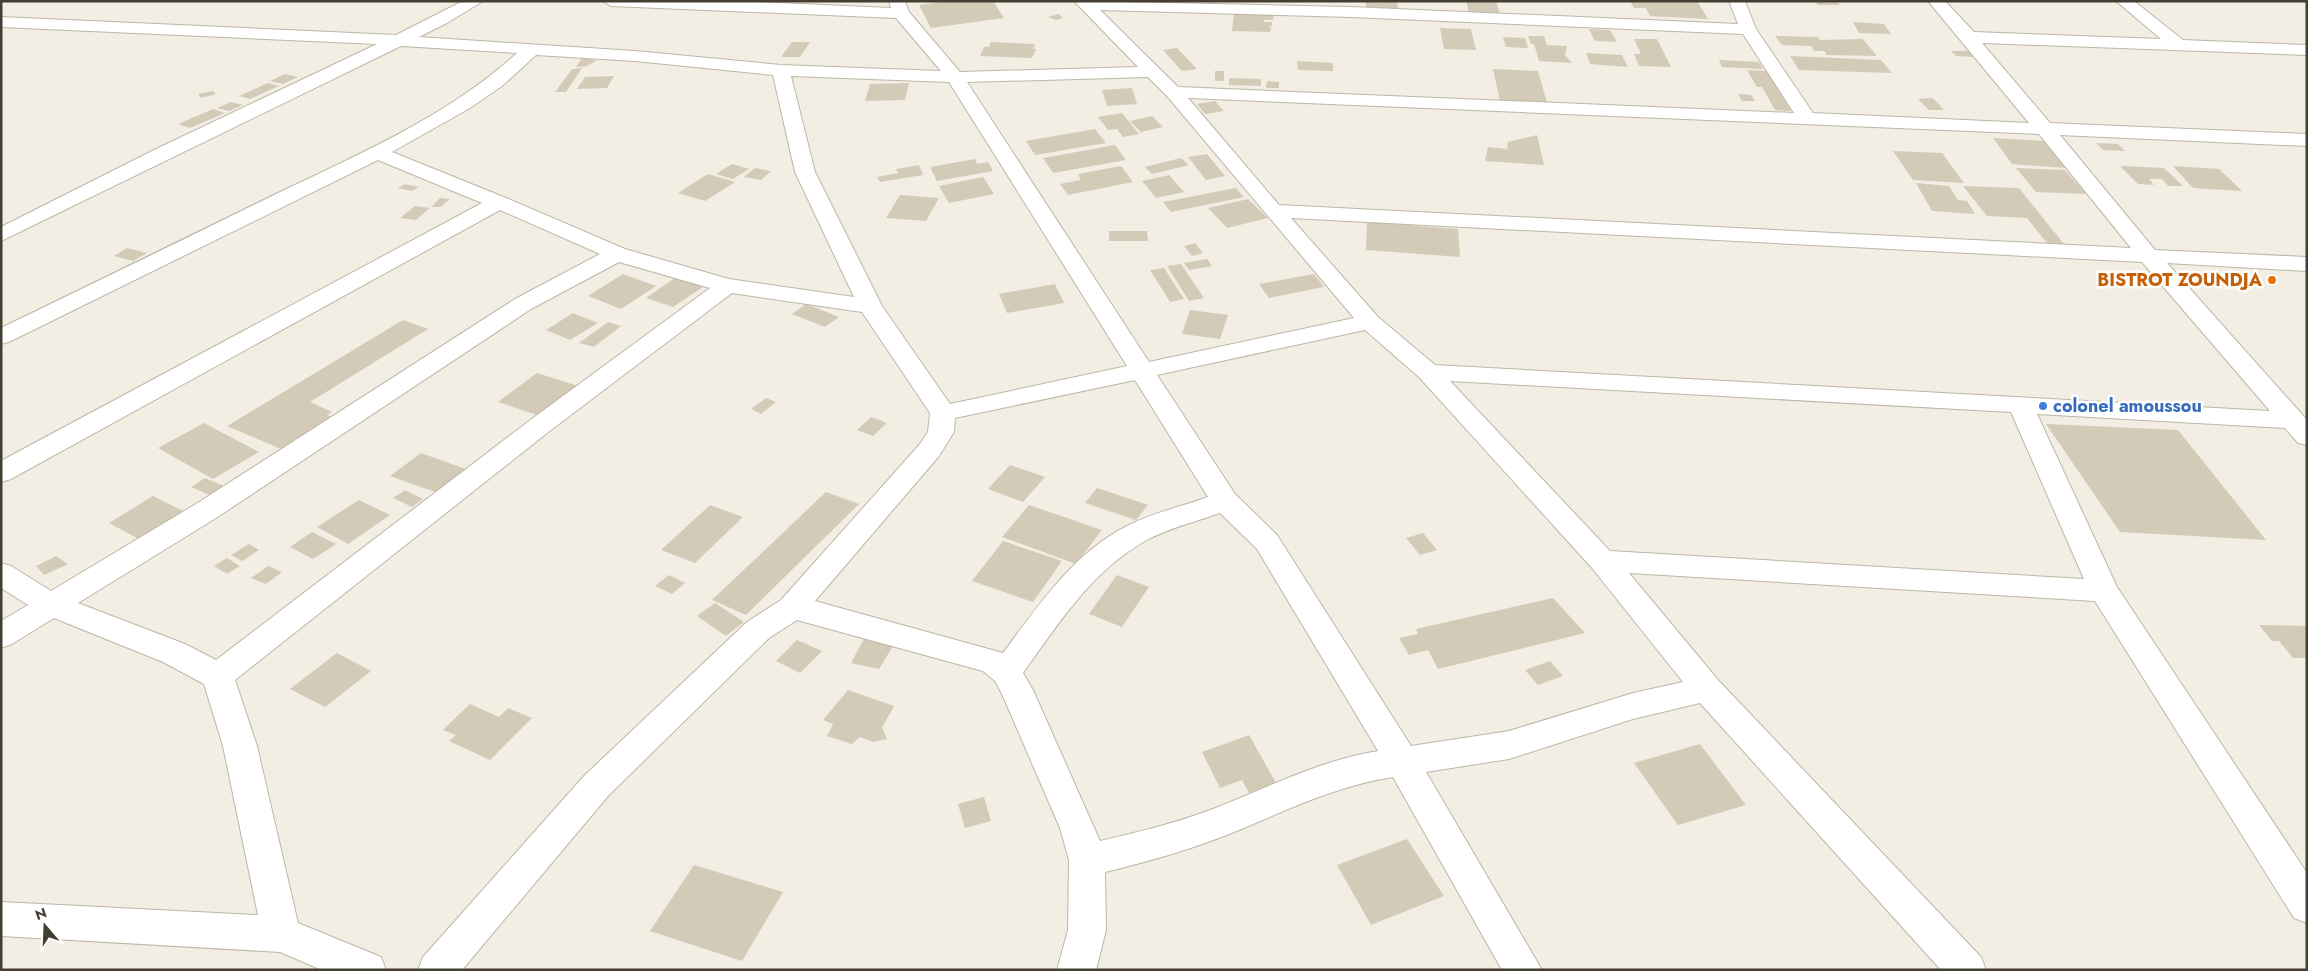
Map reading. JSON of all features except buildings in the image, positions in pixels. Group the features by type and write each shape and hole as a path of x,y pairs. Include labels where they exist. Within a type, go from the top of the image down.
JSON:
{"street":[{"path":"1,235 170,150 441,20 475,1"},
{"path":"611,1 899,7 954,77 1139,370 1225,501 1266,542 1401,760 1523,970"},
{"path":"1737,1 1748,29 1807,118"},
{"path":"1936,1 1969,37 2148,255 2299,429"},
{"path":"2124,1 2177,44"},
{"path":"1084,3 1351,7 1748,29"},
{"path":"1084,3 1173,92 1370,322 1428,372 1602,561 1706,689 1968,970"},
{"path":"441,20 439,29 443,45"},
{"path":"1,22 396,41 530,51 635,56 781,70 954,77 1153,72"},
{"path":"1969,37 2307,50"},
{"path":"1,337 377,153 464,104 496,82 530,51"},
{"path":"436,970 596,786 758,630 792,608 930,450 941,432 943,413 870,306 805,172 781,70"},
{"path":"1173,92 2307,140"},
{"path":"377,153 499,202 617,254 727,286 870,306"},
{"path":"1,473 499,202"},
{"path":"1273,211 2307,264"},
{"path":"1,636 206,511 523,304 617,254"},
{"path":"218,676 546,422 727,286"},
{"path":"943,413 1370,322"},
{"path":"1428,372 2020,406 2299,429"},
{"path":"2020,406 2104,590 2307,906"},
{"path":"1006,672 1072,585 1103,554 1136,533 1225,501"},
{"path":"1602,561 2104,590"},
{"path":"1,574 51,605 174,652 218,676 240,746 281,934"},
{"path":"792,608 815,612 994,662 1006,672 1018,690 1078,828 1087,860 1087,930 1076,970"},
{"path":"1087,860 1161,844 1225,820 1312,783 1360,768 1509,744 1633,706 1706,689"},
{"path":"1,919 281,934 368,970"}],"place":[{"name":"BISTROT ZOUNDJA","path":"2272,280"},
{"name":"colonel amoussou","path":"2043,406"}]}
